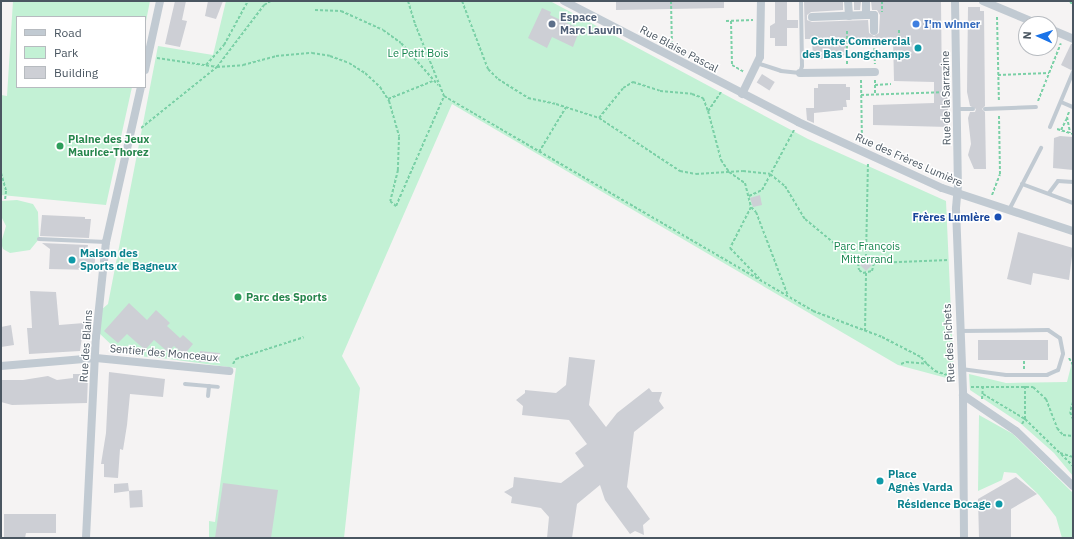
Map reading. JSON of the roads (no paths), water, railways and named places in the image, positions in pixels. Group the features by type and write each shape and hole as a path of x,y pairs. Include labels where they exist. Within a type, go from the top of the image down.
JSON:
{"street":[{"path":"146,68 160,1"},
{"name":"Rue Blaise Pascal","path":"564,1 742,94"},
{"path":"742,94 761,52 761,1"},
{"path":"848,1 849,16"},
{"name":"Rue de la Sarrazine","path":"955,1 958,194"},
{"path":"983,1 1019,16"},
{"path":"866,2 866,15"},
{"path":"812,17 874,15 874,31"},
{"path":"1058,32 1073,39"},
{"path":"800,73 875,72"},
{"name":"Rue des Blains","path":"86,538 96,337 106,242 141,88"},
{"name":"Rue des Frères Lumière","path":"742,94 862,151 958,194 1073,231"},
{"name":"Rue des Pichets","path":"958,194 957,260 963,395 1016,431 1073,486"},
{"name":"Sentier des Monceaux","path":"1,366 96,358 225,373"},
{"path":"963,395 964,538"}],"lane":[{"path":"757,63 781,71 800,73 802,66 801,1"},
{"path":"1050,127 1073,72"},
{"path":"1061,102 1073,107"},
{"path":"985,109 1036,108"},
{"path":"957,109 973,109"},
{"path":"1009,210 1041,148"},
{"path":"1049,193 1058,181 1073,182"},
{"path":"1022,184 1073,202"},
{"path":"39,239 106,242"},
{"path":"959,331 1048,330 1054,334 1062,344 1063,353 1058,370 1047,375 1024,376 961,373"},
{"path":"185,384 218,387"},
{"path":"208,386 208,396"}],"place":[{"name":"Espace Marc Lauvin","path":"552,24"},
{"name":"I'm winner","path":"916,24"},
{"name":"Centre Commercial des Bas Longchamps","path":"918,48"},
{"name":"Plaine des Jeux Maurice-Thorez","path":"60,146"},
{"name":"Frères Lumière","path":"998,217"},
{"name":"Maison des Sports de Bagneux","path":"72,260"},
{"name":"Parc des Sports","path":"238,297"},
{"name":"Place Agnès Varda","path":"880,481"},
{"name":"Résidence Bocage","path":"999,504"}],"park label":[{"name":"Le Petit Bois","path":"418,53"},
{"name":"Parc François Mitterrand","path":"867,253"}]}
